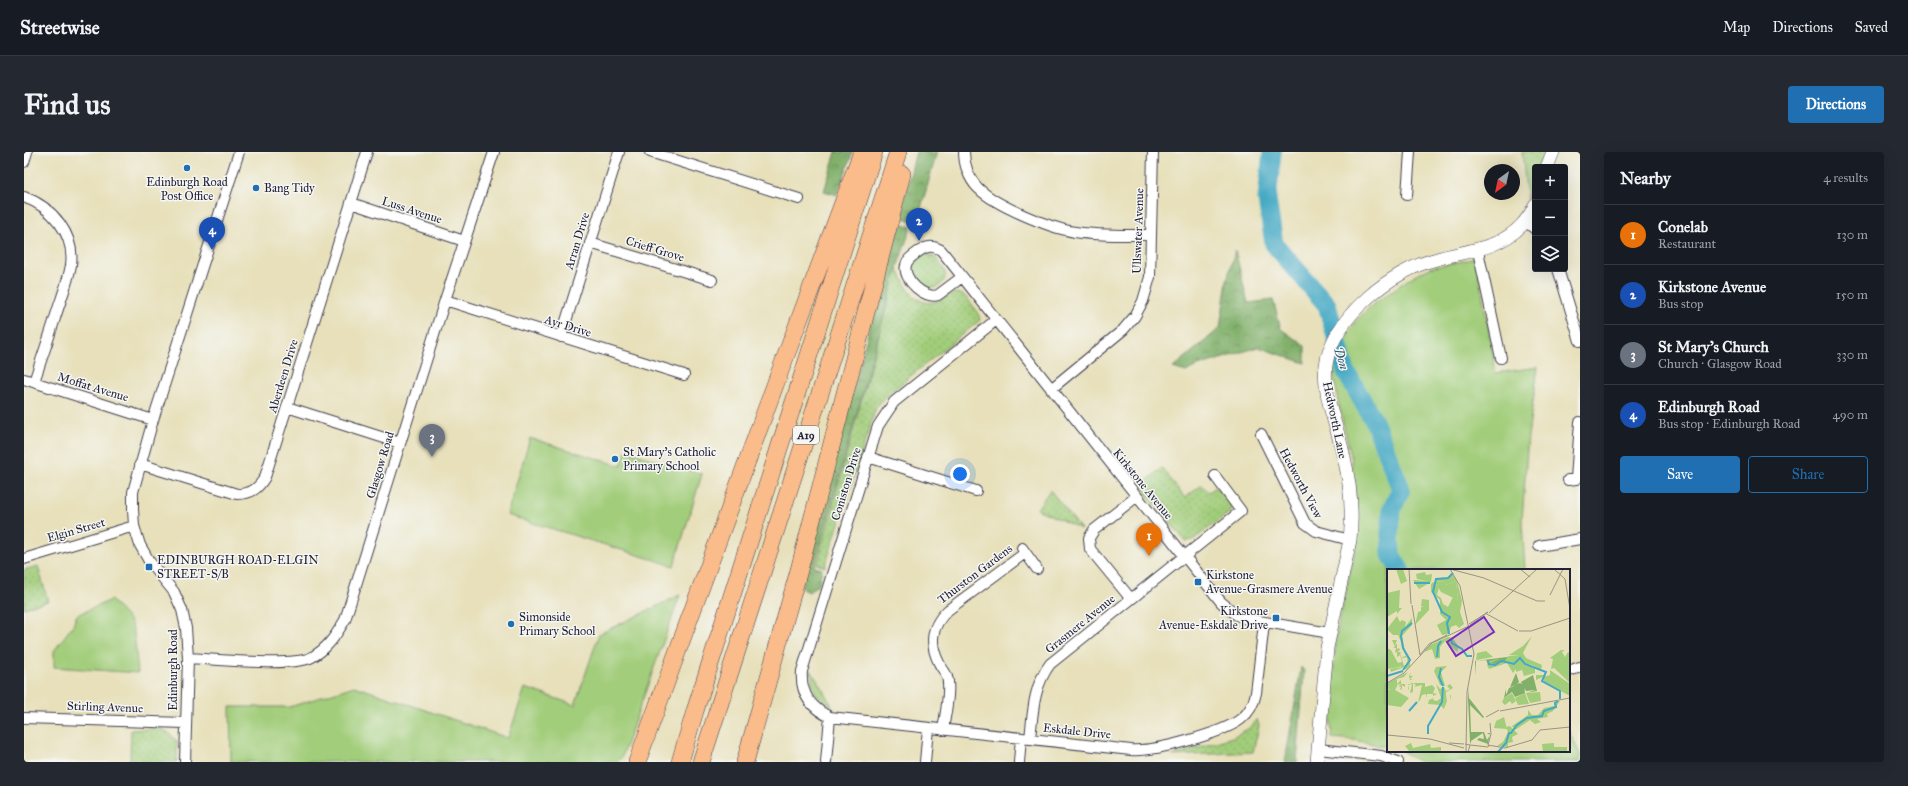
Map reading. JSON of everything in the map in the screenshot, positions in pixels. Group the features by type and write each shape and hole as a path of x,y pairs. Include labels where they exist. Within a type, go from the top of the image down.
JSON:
{"highway":[{"path":"637,762 776,381 862,152"},
{"name":"A19","path":"680,762 874,152"},
{"name":"A19","path":"701,762 898,152"},
{"path":"746,762 799,570 907,152"}],"street":[{"path":"24,162 27,152"},
{"name":"Edinburgh Road","path":"184,762 188,658 186,628 182,610 174,592 149,562 140,545 134,526 134,492 140,464 239,152"},
{"name":"Aberdeen Drive","path":"140,464 237,494 247,494 255,490 265,477 367,152"},
{"name":"Glasgow Road","path":"188,658 293,662 310,658 332,641 345,620 445,300 494,152"},
{"name":"Arran Drive","path":"561,337 619,152"},
{"path":"650,152 799,199"},
{"path":"964,152 964,161 967,170 978,188 1037,221 1058,228 1083,233 1151,235"},
{"name":"Ullswater Avenue","path":"1051,389 1124,330 1135,316 1149,284 1153,152"},
{"path":"1407,195 1410,152"},
{"path":"1548,164 1553,152"},
{"path":"24,197 50,212 64,229 70,246 71,264 66,285 34,382"},
{"name":"Luss Avenue","path":"351,203 464,241"},
{"name":"Hedworth Lane","path":"1398,762 1375,755 1318,756 1330,633 1350,540 1352,512 1344,455 1329,400 1326,380 1326,365 1329,354 1345,320 1364,301 1414,267 1436,259 1478,251 1504,240 1530,225"},
{"name":"Crieff Grove","path":"590,243 712,280"},
{"name":"Kirkstone Avenue","path":"962,277 934,296 923,294 907,275 906,264 909,259 926,247 931,246 941,250 1136,497 1228,609 1247,619 1330,633"},
{"path":"1478,251 1501,358"},
{"path":"1559,272 1580,341"},
{"name":"Ayr Drive","path":"445,300 684,375"},
{"name":"Coniston Drive","path":"809,702 802,688 802,671 878,426 894,402 996,320"},
{"name":"Moffat Avenue","path":"24,379 154,420"},
{"path":"287,407 400,443"},
{"path":"1568,480 1576,479 1580,422"},
{"name":"Hedworth View","path":"1261,434 1305,523 1316,532 1350,540"},
{"path":"868,456 976,491"},
{"path":"1185,557 1241,511 1214,476"},
{"name":"Grasmere Avenue","path":"1131,600 1090,549 1088,538 1094,530 1136,497"},
{"name":"Elgin Street","path":"24,559 134,526"},
{"path":"1539,546 1580,538"},
{"name":"Thurston Gardens","path":"943,730 948,676 933,649 934,633 939,619 948,610 1023,550 1037,569"},
{"name":"Grasmere Avenue","path":"1019,762 1026,738 1035,692 1050,664 1185,557"},
{"name":"Eskdale Drive","path":"809,702 822,714 830,718 1131,750 1151,750 1163,748 1234,724 1242,718 1254,703 1264,623"},
{"path":"1570,671 1580,667"},
{"name":"Stirling Avenue","path":"24,718 186,723"},
{"path":"826,762 830,718"},
{"path":"925,762 928,728"}],"green space":[{"path":"836,152 853,152 837,195 824,191"},
{"path":"916,152 937,152 917,222 899,217"},
{"path":"1522,152 1545,152 1539,164 1532,164 1532,184 1527,201"},
{"path":"897,223 911,227 897,268 814,567 822,569 819,583 809,592 801,588"},
{"path":"1235,250 1248,303 1273,300 1281,329 1305,346 1305,363 1258,347 1195,367 1186,372 1173,368 1220,328 1227,280"},
{"path":"923,254 935,257 945,271 944,280 935,288 929,288 922,285 914,274 913,267 916,260"},
{"path":"1476,258 1496,373 1538,367 1528,436 1522,521 1525,569 1387,569 1387,747 1354,740 1332,738 1330,708 1337,631 1355,550 1357,506 1351,456 1338,401 1332,364 1340,344 1356,321 1371,306 1410,278 1430,268"},
{"path":"897,268 904,283 911,293 919,300 924,302 937,301 953,293 959,293 965,296 971,303 978,313 980,320 892,391 876,407 825,567 817,564"},
{"path":"530,438 621,466 626,451 702,474 674,566 507,515"},
{"path":"1162,468 1185,498 1202,485 1209,492 1216,487 1230,503 1231,511 1193,540 1185,541 1140,486"},
{"path":"1050,490 1081,529 1037,509"},
{"path":"38,566 48,601 24,608 24,570"},
{"path":"680,595 622,757 617,762 231,762 230,707 290,707 354,686 508,738 525,688 575,705 599,634"},
{"path":"111,600 130,621 134,632 138,673 54,667 54,651 73,625 77,615"},
{"path":"1301,667 1304,671 1297,762 1285,762"},
{"path":"811,670 832,706 822,700 815,692"},
{"path":"1257,719 1259,726 1253,752 1172,756 1232,737 1248,729"},
{"path":"160,728 170,734 177,742 177,762 130,762 131,730"},
{"path":"1570,734 1580,754 1580,762 1419,762 1404,752 1570,752"}],"waterway":[{"name":"Don","path":"1272,152 1267,199 1274,244 1327,305 1346,372 1374,421 1401,489 1392,509 1390,532 1391,555 1399,569"}],"place":[{"name":"Edinburgh Road Post Office","path":"187,168"},
{"name":"Bang Tidy","path":"256,188"},
{"name":"Kirkstone Avenue","path":"919,241"},
{"name":"Edinburgh Road","path":"212,250"},
{"name":"St Mary's Church","path":"432,457"},
{"name":"St Mary's Catholic Primary School","path":"615,459"},
{"name":"Conelab","path":"1149,556"},
{"name":"EDINBURGH ROAD-ELGIN STREET-S/B","path":"149,567"},
{"name":"Kirkstone Avenue-Grasmere Avenue","path":"1198,582"},
{"name":"Kirkstone Avenue-Eskdale Drive","path":"1276,618"},
{"name":"Simonside Primary School","path":"511,624"}]}
